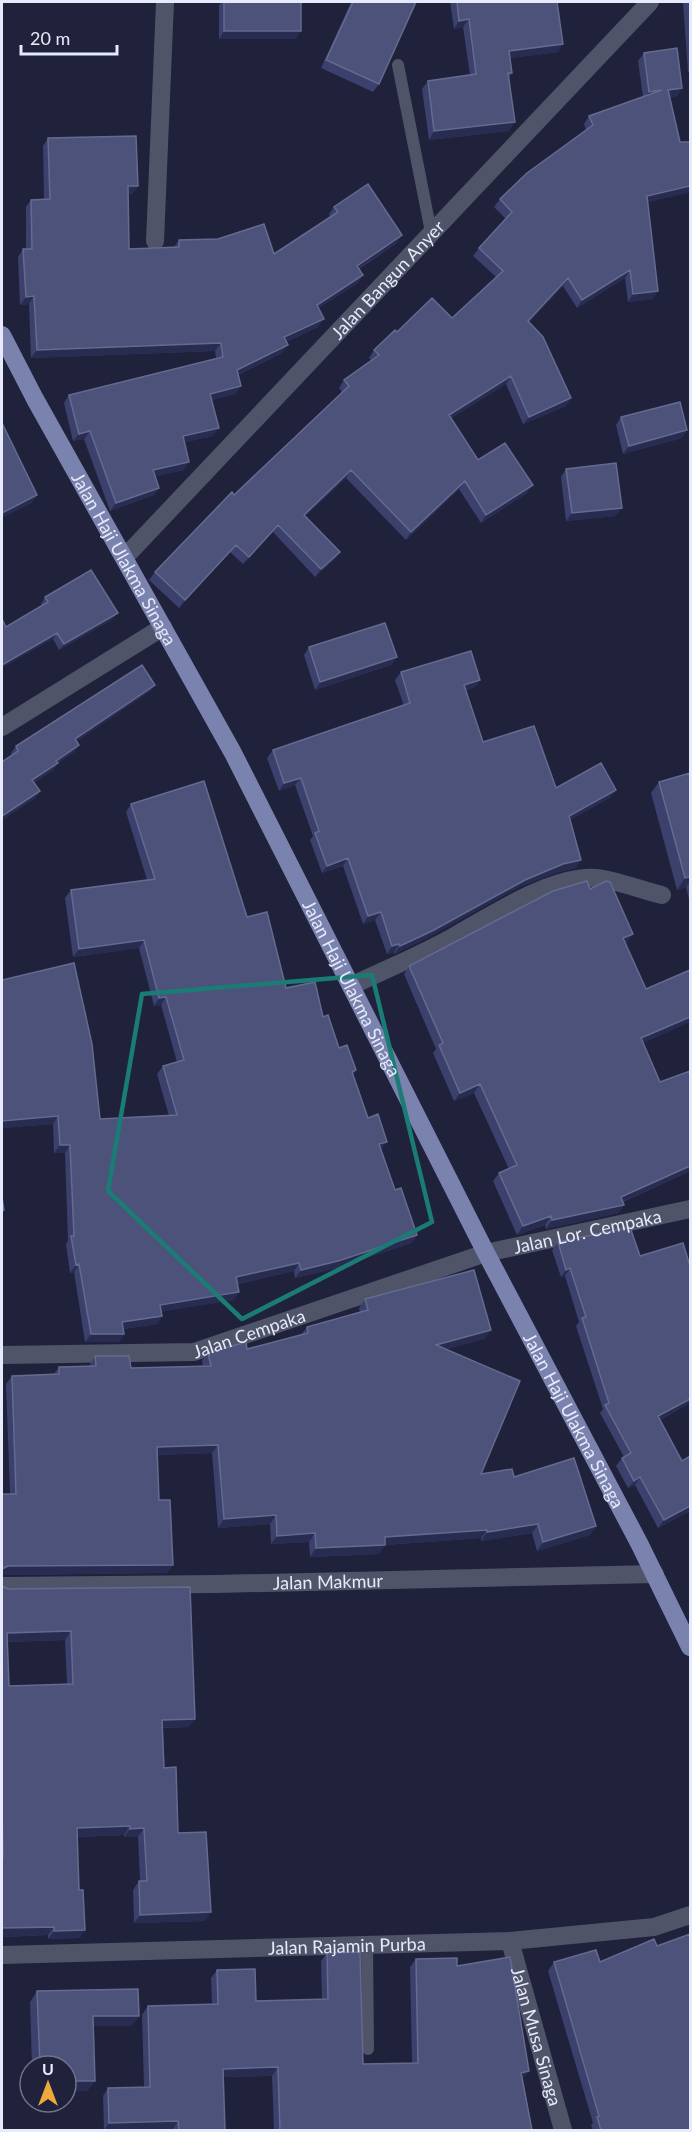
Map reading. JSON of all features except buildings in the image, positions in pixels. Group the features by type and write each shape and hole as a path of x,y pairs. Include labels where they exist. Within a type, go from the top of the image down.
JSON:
{"main road":[{"name":"Jalan Haji Ulakma Sinaga","path":"2,335 233,753 486,1253 655,1574 690,1647"}],"street":[{"path":"155,241 165,2"},
{"name":"Jalan Bangun Anyer","path":"124,557 650,2"},
{"path":"2,727 163,627"},
{"path":"351,986 457,935 489,914 545,888 595,878 662,896"},
{"name":"Jalan Lor. Cempaka","path":"486,1253 690,1209"},
{"name":"Jalan Cempaka","path":"2,1355 194,1352 486,1253"},
{"name":"Jalan Makmur","path":"2,1586 228,1584 655,1574"},
{"name":"Jalan Rajamin Purba","path":"2,1955 510,1941 654,1927 690,1915"},
{"name":"Jalan Musa Sinaga","path":"510,1941 563,2130"}],"lane":[{"path":"398,65 431,232"},
{"path":"367,1945 368,2049"}],"highlighted area":[{"path":"372,975 432,1222 242,1319 108,1191 142,994"}]}
